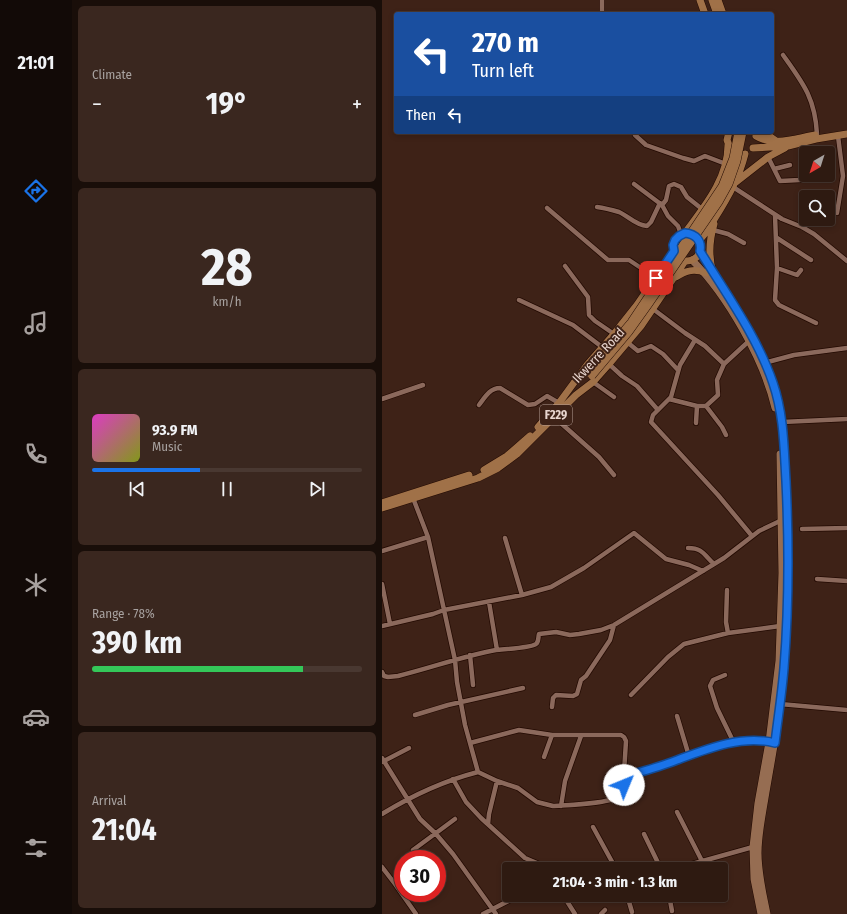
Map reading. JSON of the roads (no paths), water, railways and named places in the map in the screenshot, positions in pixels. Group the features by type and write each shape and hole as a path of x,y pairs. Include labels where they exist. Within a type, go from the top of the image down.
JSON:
{"main road":[{"path":"700,0 704,12"},
{"path":"704,0 708,12"},
{"path":"712,0 716,12"},
{"path":"718,0 722,12"},
{"path":"756,134 767,141 778,142 847,130"},
{"path":"728,134 728,154 719,182 702,209 683,234 675,240 673,245 674,251 678,258 689,260 710,273 737,310 777,394 782,422 788,514 788,589 784,668 780,704 758,803 753,847 754,879 762,914"},
{"path":"591,377 631,322 722,186 733,158 738,134"},
{"path":"570,388 591,377 629,332 650,304 719,202 729,184 737,161 743,134"},
{"path":"754,148 756,143 756,134"},
{"path":"766,134 778,142"},
{"path":"699,240 706,232 734,185 745,154 754,148 788,146 847,134"},
{"path":"728,145 736,153 745,154"},
{"path":"734,185 768,158 788,146"},
{"path":"710,273 709,248 718,213"},
{"path":"683,234 692,234 699,240 701,246 697,256 689,260"},
{"name":"Ikwerre Road","path":"382,503 476,473 508,456 559,403 587,365 637,305 674,251"},
{"path":"700,251 710,273 730,309 763,363 772,394 780,444 782,573 779,661 772,743 758,851 760,882 767,914"},
{"name":"Ikwerre Road","path":"382,503 414,498 478,478 510,460 527,446 576,395 591,377 609,364 641,326 673,279 689,260"},
{"path":"673,279 690,270 710,273"}],"street":[{"path":"602,0 602,12"},
{"path":"783,55 808,92 816,120 817,134"},
{"path":"635,135 646,145 683,158 694,161 705,156 726,164"},
{"path":"838,136 845,177 839,197 838,213"},
{"path":"768,158 781,182 799,180"},
{"path":"774,169 790,164"},
{"path":"634,184 661,204 668,216 678,226 683,234"},
{"path":"597,207 619,212 629,217 639,226 647,226 651,222 661,204 666,200 668,186 674,184 681,187 687,197 702,209"},
{"path":"734,185 775,215 814,234 846,259"},
{"path":"547,208 608,260 630,260 656,278"},
{"path":"657,210 668,216"},
{"path":"775,215 777,268 775,300 779,305 816,323"},
{"path":"713,230 728,234 744,243"},
{"path":"776,238 811,260"},
{"path":"565,266 588,297 589,315 614,334"},
{"path":"777,268 797,275 802,270"},
{"path":"519,300 573,325 602,347"},
{"path":"652,309 705,346 724,364"},
{"path":"695,340 678,370 673,391 669,399 651,418 651,422 652,425 718,495 752,536"},
{"path":"669,399 697,406 706,406 718,395 717,380 724,364 749,341"},
{"path":"627,342 638,351 651,346 663,354 678,370"},
{"path":"763,363 794,355 847,348"},
{"path":"609,364 636,386 658,410"},
{"path":"591,377 614,397"},
{"path":"382,399 423,385"},
{"path":"480,405 488,394 496,388 500,388 528,405 535,404 547,396 559,403"},
{"path":"696,423 697,406"},
{"path":"706,406 722,427 726,435"},
{"path":"554,417 600,457 614,475"},
{"path":"782,422 847,419"},
{"path":"414,498 428,537 455,660 461,702 478,772"},
{"path":"382,672 384,676 388,677 398,676 497,650 530,647 538,642 539,634 556,632 570,635 601,630 614,625 703,571 724,558 752,536 780,521"},
{"path":"802,529 847,528"},
{"path":"382,626 444,610 522,595 551,587 571,577 634,533 666,559 703,571"},
{"path":"382,551 428,537"},
{"path":"505,538 522,595"},
{"path":"688,548 698,549 704,552 714,564"},
{"path":"817,578 847,581"},
{"path":"382,584 390,624"},
{"path":"727,590 726,622 728,633"},
{"path":"489,602 497,650"},
{"path":"552,707 553,698 556,695 573,696 578,694 581,680 586,676 610,640 614,625"},
{"path":"631,695 668,657 684,644 728,633 780,626"},
{"path":"470,656 473,685"},
{"path":"725,675 713,680 710,686 717,708 734,743"},
{"path":"415,714 523,688"},
{"path":"780,704 847,710"},
{"path":"677,716 689,756"},
{"path":"382,814 408,798 453,779 478,772 497,781 518,788 537,802 553,806 604,802 615,799 622,792 625,777 626,741 621,735 552,735 519,730 470,743"},
{"path":"544,757 552,735"},
{"path":"561,806 565,780 581,736"},
{"path":"625,777 689,756 707,748 734,743 772,743"},
{"path":"409,748 383,760 420,819 436,834 496,914"},
{"path":"453,779 466,802 481,818 525,858 534,862"},
{"path":"488,824 497,781"},
{"path":"677,812 702,861"},
{"path":"413,850 455,819"},
{"path":"593,827 612,862"},
{"path":"644,834 658,862"},
{"path":"698,862 753,847"},
{"path":"382,867 416,914"},
{"path":"483,914 506,902"},
{"path":"568,902 575,914"},
{"path":"629,902 632,912"},
{"path":"670,902 672,911"},
{"path":"601,914 605,910"}]}
